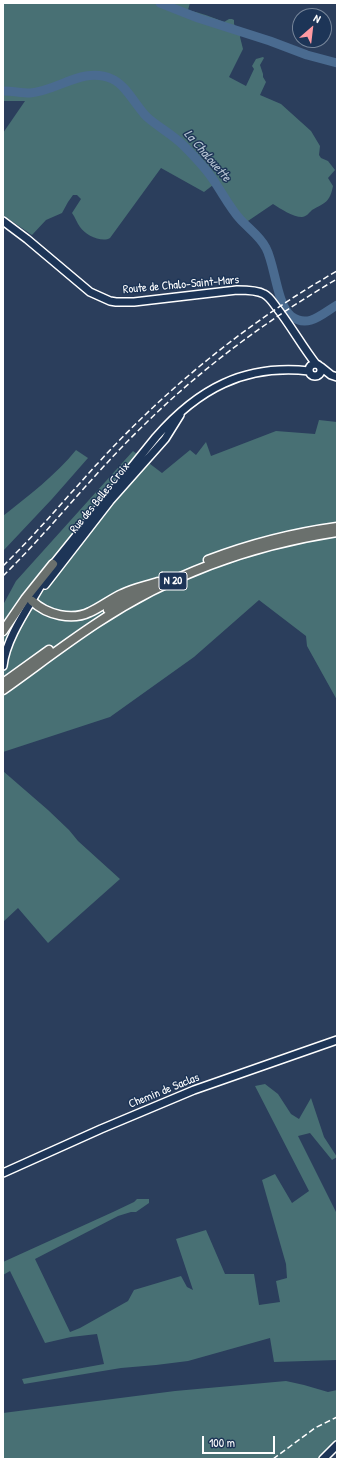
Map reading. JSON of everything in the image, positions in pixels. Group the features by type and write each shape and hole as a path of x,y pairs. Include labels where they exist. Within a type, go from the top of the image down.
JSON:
{"main road":[{"name":"Route de Chalo-Saint-Mars","path":"3,221 27,239 90,292 110,301 134,302 237,290 248,290 264,294 273,303 290,326 309,355 315,368"},
{"path":"315,368 334,376"},
{"name":"Rue des Belles Croix","path":"32,601 53,564 170,425 185,409 208,390 246,375 265,371 315,368"},
{"name":"Rue des Belles Croix","path":"32,601 110,501 165,439 170,425"},
{"name":"N 20","path":"3,683 95,618 158,582 197,564 226,553 288,535 337,527"},
{"name":"N 20","path":"3,690 97,623 159,588 194,571 258,549 288,541 337,532"},
{"path":"3,631 24,599 53,564"},
{"path":"3,666 12,636 32,601 40,607 58,614 79,616 90,613 129,591 158,582"},
{"name":"Chemin de Saclas","path":"3,1173 101,1129 194,1090 337,1040"},
{"path":"323,1459 337,1445"}],"green space":[{"path":"3,3 190,3 188,10 224,22 229,19 234,20 234,24 241,34 240,37 243,49 229,77 246,86 254,69 252,66 256,59 264,58 260,65 266,82 260,95 281,104 311,131 320,146 319,155 321,158 328,161 335,170 328,178 333,186 330,196 324,204 312,210 303,217 298,217 291,214 273,204 242,225 231,212 213,185 204,192 161,168 110,238 103,240 98,239 82,230 72,213 81,199 77,195 73,195 62,213 46,220 32,235 3,215 3,133 25,101 3,101"},
{"path":"319,420 337,422 337,700 307,646 306,636 259,600 194,657 110,717 3,752 3,605 16,581 133,451 162,473 190,450 196,455 206,442 211,456 276,431 315,434"},
{"path":"76,450 88,458 3,551 3,516 51,477"},
{"path":"3,771 48,810 78,841 120,879 48,943 18,908 3,922"},
{"path":"265,1084 278,1094 291,1114 299,1119 311,1098 324,1137 337,1157 332,1160 310,1133 298,1136 337,1214 337,1360 274,1362 270,1338 188,1361 121,1368 24,1384 22,1379 104,1364 97,1334 71,1337 45,1343 10,1271 3,1275 3,1262 113,1212 134,1202 137,1199 149,1199 149,1203 136,1212 118,1216 35,1259 70,1332 128,1301 134,1290 181,1276 187,1287 193,1290 176,1239 206,1230 225,1274 254,1274 259,1305 280,1302 276,1281 287,1278 286,1264 262,1180 275,1174 292,1203 309,1191 255,1086"},
{"path":"286,1381 328,1392 337,1390 337,1450 329,1459 3,1459 3,1413 175,1391"}],"waterway":[{"path":"160,3 198,18 270,41 307,55 337,63"},
{"name":"La Chalouette","path":"3,91 30,93 91,75 101,76 117,82 147,117 179,141 200,162 211,176 236,215 261,240 269,255 279,294 286,311 297,320 309,321 315,319 337,305"}],"railway":[{"path":"3,566 112,448 190,374 246,330 276,309 337,271"},
{"path":"3,576 39,539 126,443 166,404 212,365 260,328 337,279"},
{"path":"273,1459 315,1428 337,1417"}]}
